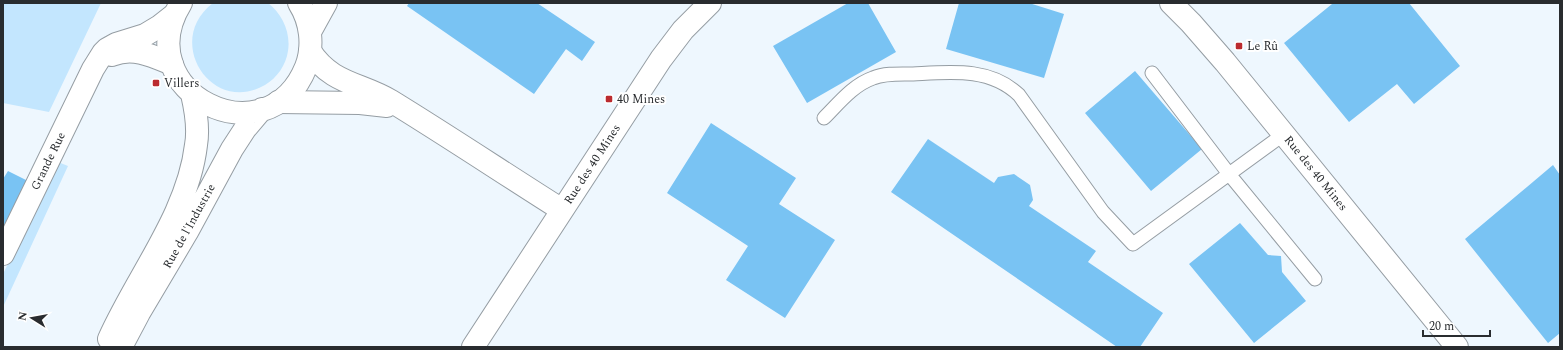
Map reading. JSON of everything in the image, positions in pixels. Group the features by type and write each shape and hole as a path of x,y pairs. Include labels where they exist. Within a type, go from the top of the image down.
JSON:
{"street":[{"path":"270,106 288,94 300,80 308,63 310,42 306,18 299,3"},
{"path":"310,42 326,3"},
{"name":"Rue des 40 Mines","path":"473,347 661,59 683,30 710,3"},
{"name":"Rue des 40 Mines","path":"1171,3 1207,41 1457,347"},
{"name":"Grande Rue","path":"178,9 170,31 169,48 172,64 180,80 192,94 209,106 228,112 242,113 270,106"},
{"name":"Grande Rue","path":"3,254 93,69 103,53 116,44 145,35 160,26 178,9"},
{"name":"Rue des 40 Mines","path":"310,42 322,66 336,77 378,94 562,210"},
{"name":"Grande Rue","path":"93,69 109,56 128,51 148,54 172,64"},
{"name":"Rue de l'Industrie","path":"106,347 123,310 166,232 185,190 194,159 196,145 196,115 192,94"},
{"name":"Rue des 40 Mines","path":"270,106 300,101 360,103 389,106 406,111"},
{"name":"Rue de l'Industrie","path":"121,347 139,313 187,232 232,149 245,129 270,106"}],"lane":[{"path":"824,118 852,90 874,77 885,75 950,72 983,75 997,79 1010,86 1019,95 1103,212 1133,244 1284,134"},
{"path":"1152,73 1229,174 1315,279"}],"shaded area":[{"path":"3,3 101,3 49,112 3,103"},
{"path":"213,3 268,3 281,18 287,30 289,44 287,56 277,75 265,85 245,92 227,91 212,83 200,70 194,54 193,36 199,19"},
{"path":"58,162 68,166 3,307 3,274"}],"building":[{"path":"409,3 537,3 595,42 582,61 566,49 534,94 407,6"},
{"path":"848,3 868,3 896,52 807,103 773,46"},
{"path":"959,3 1029,3 1064,14 1044,78 946,49"},
{"path":"1331,3 1409,3 1460,66 1414,104 1397,84 1349,122 1284,43 1332,4"},
{"path":"1135,71 1202,149 1151,191 1085,113"},
{"path":"711,123 796,178 779,204 835,240 785,318 726,280 748,246 667,193"},
{"path":"928,139 994,183 998,177 1014,174 1030,185 1033,200 1029,206 1096,251 1088,262 1163,313 1140,347 1117,347 891,192"},
{"path":"1553,165 1560,175 1560,333 1548,343 1465,239"},
{"path":"8,171 30,182 3,239 3,179"},
{"path":"1240,223 1268,255 1281,256 1282,272 1306,301 1254,343 1189,264"}],"place":[{"name":"Le Rû","path":"1239,46"},
{"name":"Villers","path":"156,83"},
{"name":"40 Mines","path":"609,99"}]}
